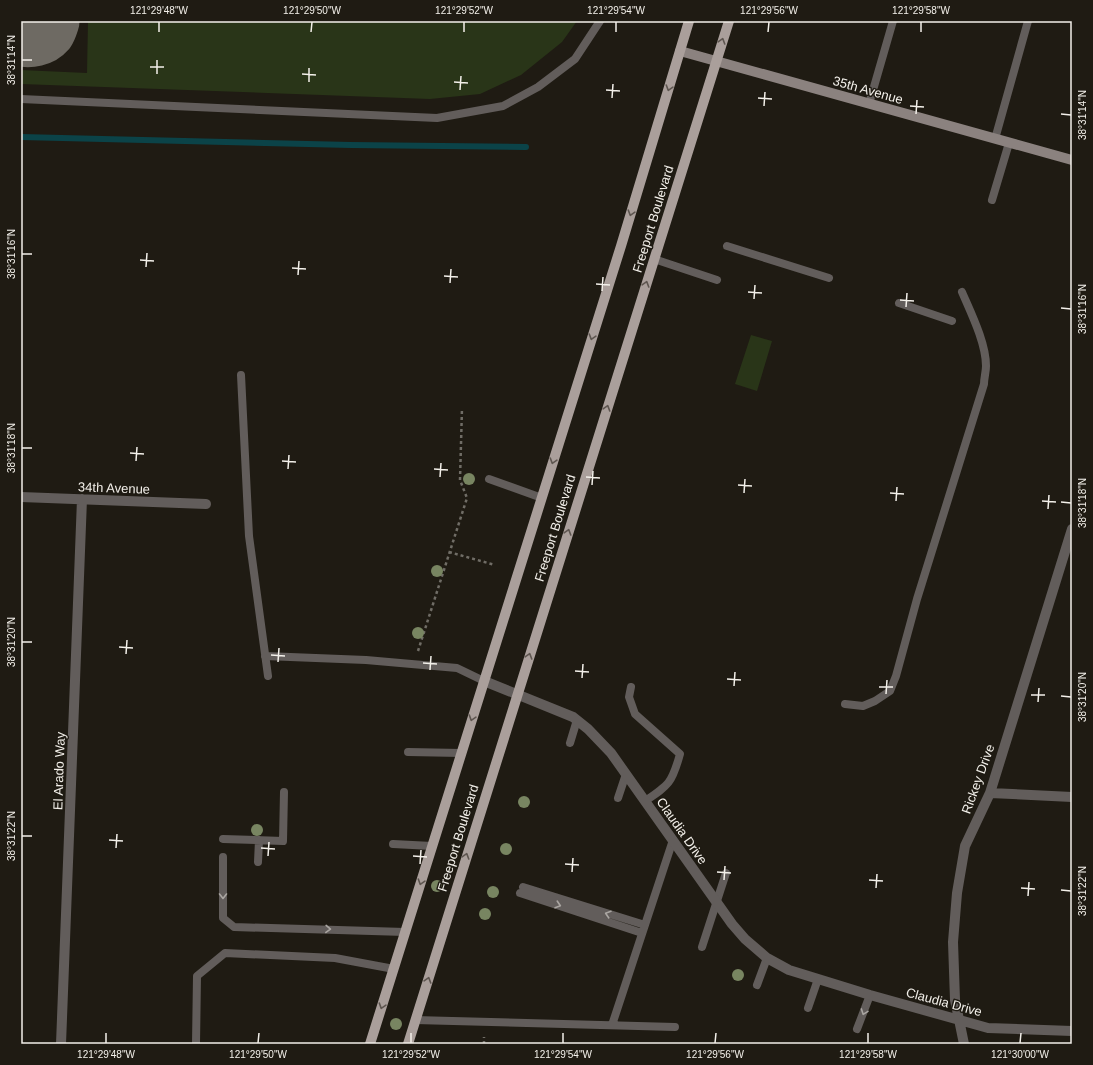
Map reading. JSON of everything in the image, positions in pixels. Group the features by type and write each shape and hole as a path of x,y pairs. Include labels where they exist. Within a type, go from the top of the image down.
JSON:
{"main road":[{"name":"Freeport Boulevard","path":"370,1044 621,246 689,21"},
{"name":"Freeport Boulevard","path":"408,1044 728,21"}],"street":[{"name":"35th Avenue","path":"680,51 1072,160"},
{"name":"34th Avenue","path":"21,497 206,504"},
{"name":"El Arado Way","path":"61,1044 82,499"},
{"name":"Rickey Drive","path":"964,1044 955,1000 953,942 957,893 965,846 990,793 1072,529"},
{"name":"Claudia Drive","path":"484,681 573,717 588,729 611,753 732,924 745,939 767,958 789,970 870,995 988,1028 1072,1032"},
{"path":"990,793 1072,797"}],"lane":[{"path":"21,99 437,118 503,106 538,87 576,59 600,21"},
{"path":"869,104 893,21"},
{"path":"995,139 1028,21"},
{"path":"992,200 1009,143"},
{"path":"727,246 829,278"},
{"path":"654,259 717,280"},
{"path":"844,704 862,706 875,702 890,691 896,676 920,592 984,384 986,366 984,352 974,318 962,292"},
{"path":"899,303 952,321"},
{"path":"242,375 249,536 268,676"},
{"path":"489,479 542,498"},
{"path":"265,656 366,660 457,668 484,681"},
{"path":"631,687 629,697 635,714 680,754 671,780 664,788 645,802"},
{"path":"570,743 577,720"},
{"path":"408,752 462,753"},
{"path":"618,798 626,774"},
{"path":"224,840 283,841 284,792"},
{"path":"258,862 259,840"},
{"path":"612,1025 673,840"},
{"path":"393,844 432,846"},
{"path":"223,857 223,918 234,927 405,932"},
{"path":"702,947 726,873"},
{"path":"522,890 644,929"},
{"path":"196,1044 196,976 225,953 335,958 394,968"},
{"path":"757,985 767,958"},
{"path":"808,1008 818,979"},
{"path":"857,1029 870,995"},
{"path":"415,1020 675,1026"}],"path":[{"path":"416,655 467,498 460,480 462,408"},
{"path":"449,552 495,565"},
{"path":"484,1036 484,1044"}],"green space":[{"path":"88,21 577,21 562,42 521,75 480,94 430,99 21,84 21,70 87,73"},
{"path":"751,335 772,341 757,391 735,384"}],"waterway":[{"path":"21,137 351,145 526,147"}],"taxiway":[{"path":"21,38 32,39 39,37 47,31 51,21"}]}
